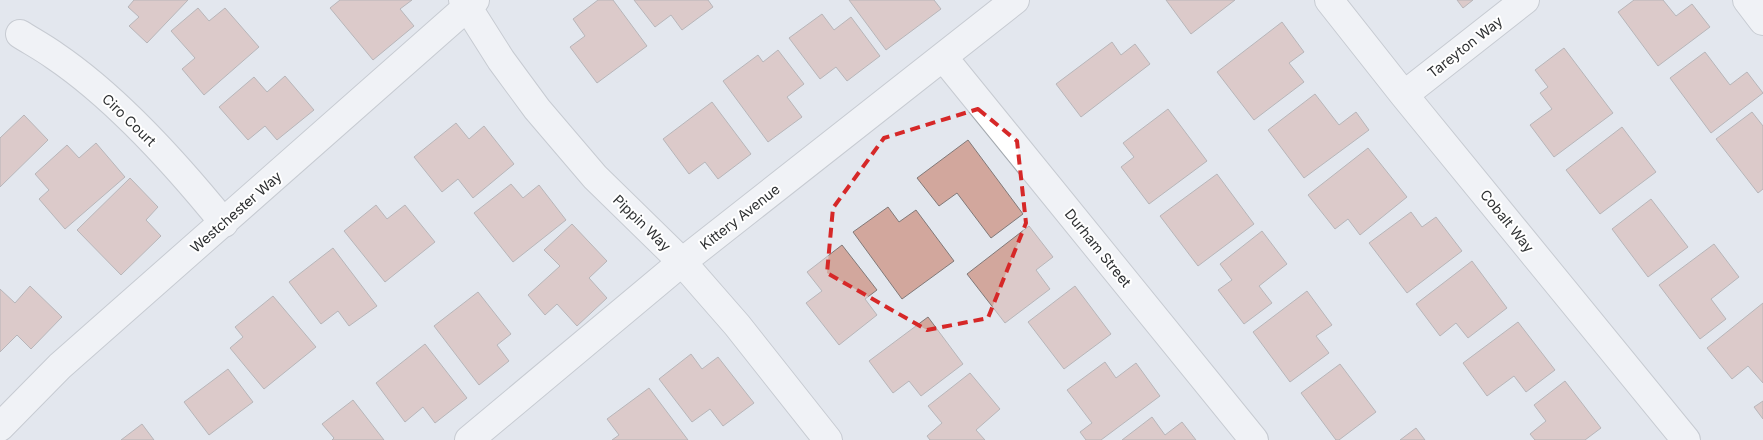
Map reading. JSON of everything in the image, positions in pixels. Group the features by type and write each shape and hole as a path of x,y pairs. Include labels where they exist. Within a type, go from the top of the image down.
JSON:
{"street":[{"name":"Kittery Avenue","path":"469,440 682,262 1015,0"},
{"name":"Cobalt Way","path":"1329,0 1404,95 1686,440"},
{"name":"Tareyton Way","path":"1404,95 1525,0"},
{"path":"1747,0 1763,21"},
{"name":"Westchester Way","path":"0,427 60,366 224,223 468,2"},
{"name":"Pippin Way","path":"468,2 501,60 536,109 595,177 682,262 737,325 828,440"},
{"name":"Ciro Court","path":"20,34 56,56 137,126 202,196 224,223"},
{"name":"Durham Street","path":"943,57 1254,440"}],"highlighted area":[{"path":"978,109 1017,141 1026,223 988,318 927,330 827,273 833,208 884,138"}],"building":[{"path":"134,0 188,0 147,43 129,26 139,17 128,7"},
{"path":"340,0 412,0 400,9 414,26 373,60 330,8"},
{"path":"598,0 613,0 647,46 597,83 570,47 585,36 573,19"},
{"path":"634,0 708,0 713,7 682,30 671,15 655,27"},
{"path":"849,0 934,0 941,9 886,50"},
{"path":"1166,0 1235,0 1191,34"},
{"path":"1457,0 1473,0 1463,8"},
{"path":"1634,0 1663,0 1676,16 1692,4 1710,27 1658,66 1618,12"},
{"path":"198,8 209,21 225,8 259,47 204,95 182,69 195,58 171,31"},
{"path":"822,14 834,30 851,17 880,56 847,81 836,67 820,79 789,38"},
{"path":"1282,22 1304,52 1289,63 1304,82 1254,120 1217,72"},
{"path":"1112,42 1121,55 1135,44 1150,64 1081,117 1056,84"},
{"path":"1564,48 1613,113 1554,157 1530,125 1552,109 1540,93 1548,87 1535,70"},
{"path":"778,50 804,84 787,97 802,117 768,142 723,81 758,55 763,62"},
{"path":"1705,52 1730,85 1747,72 1763,93 1711,133 1670,78"},
{"path":"285,76 314,110 277,140 265,126 248,140 219,107 254,77 267,92"},
{"path":"1315,94 1339,125 1356,112 1369,130 1304,178 1268,130"},
{"path":"712,102 751,154 718,179 705,162 689,174 663,139"},
{"path":"1168,109 1207,161 1149,204 1121,167 1134,157 1123,143"},
{"path":"1752,112 1763,126 1763,189 1758,193 1716,139"},
{"path":"24,115 48,140 0,187 0,138"},
{"path":"456,123 469,139 484,126 514,164 473,198 458,179 442,192 414,157"},
{"path":"1622,127 1656,172 1600,214 1566,170"},
{"path":"968,140 1023,214 991,238 957,193 939,206 917,178"},
{"path":"96,143 125,177 65,229 39,199 49,190 35,174 67,145 79,158"},
{"path":"1368,148 1407,197 1360,235 1348,219 1335,229 1308,195"},
{"path":"1217,174 1254,224 1198,266 1160,216"},
{"path":"130,178 158,207 146,220 161,236 121,275 77,230"},
{"path":"511,184 523,198 539,185 566,220 513,262 474,213"},
{"path":"1651,199 1688,247 1648,277 1612,229"},
{"path":"376,205 387,219 405,205 435,242 385,282 344,231"},
{"path":"888,207 899,222 916,210 954,261 902,299 853,232"},
{"path":"1411,212 1422,227 1436,217 1462,251 1407,293 1369,243"},
{"path":"572,224 607,261 589,278 607,298 577,326 557,304 545,315 528,295 560,266 544,250"},
{"path":"1029,226 1053,257 1036,270 1050,289 1005,323 967,274"},
{"path":"1262,231 1287,264 1259,286 1272,303 1244,324 1218,290 1232,280 1220,264"},
{"path":"1714,244 1739,277 1711,299 1726,319 1700,339 1659,285"},
{"path":"842,245 877,290 865,299 877,315 839,345 806,303 822,291 807,272"},
{"path":"333,248 377,306 349,326 338,311 321,324 289,282"},
{"path":"1472,261 1507,308 1468,338 1456,323 1440,336 1416,304"},
{"path":"30,286 62,317 31,349 17,335 0,352 0,289 15,303"},
{"path":"1075,286 1111,334 1064,369 1028,322"},
{"path":"1307,291 1332,325 1316,336 1329,353 1290,382 1253,332"},
{"path":"478,292 511,334 497,345 509,361 479,385 434,326"},
{"path":"273,296 316,347 264,389 230,348 243,337 235,327"},
{"path":"1763,303 1763,383 1748,366 1732,379 1707,348"},
{"path":"928,317 963,364 921,396 909,381 893,393 869,361"},
{"path":"1518,322 1555,370 1526,392 1514,376 1487,396 1463,363"},
{"path":"425,344 467,398 435,423 423,407 405,422 376,383"},
{"path":"691,354 702,369 718,357 754,403 723,426 710,409 692,422 659,379"},
{"path":"1105,362 1116,378 1136,363 1160,396 1101,440 1086,440 1080,432 1092,423 1067,390"},
{"path":"1340,364 1376,412 1339,440 1336,440 1301,393"},
{"path":"228,369 253,402 209,435 184,402"},
{"path":"970,373 1000,409 976,430 985,440 930,440 927,436 942,423 928,406"},
{"path":"1565,381 1601,428 1585,440 1535,440 1530,434 1546,421 1534,405"},
{"path":"649,388 688,440 612,440 619,435 607,419"},
{"path":"353,400 384,440 332,440 334,438 322,424"},
{"path":"1763,401 1763,419 1754,407"},
{"path":"1152,417 1165,435 1182,422 1196,440 1122,440"},
{"path":"142,424 154,440 121,440"},
{"path":"1416,428 1425,440 1400,440"}]}
